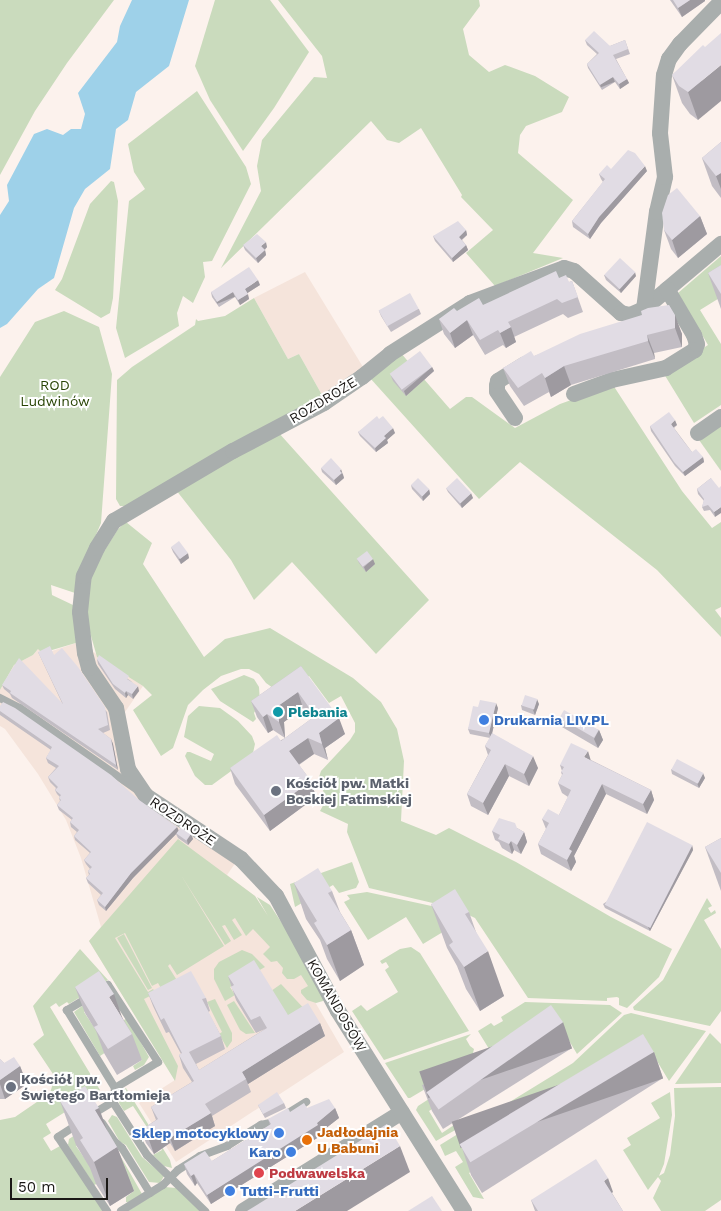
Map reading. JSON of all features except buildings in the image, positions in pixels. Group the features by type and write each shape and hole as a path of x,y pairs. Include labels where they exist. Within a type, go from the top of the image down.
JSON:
{"street":[{"path":"640,311 665,177 660,133 664,75 669,59 680,44 721,2"},
{"path":"609,327 640,311 721,244"},
{"name":"ROZDROŻE","path":"276,896 240,859 146,796 128,769 116,708 89,668 80,612 84,576 97,548 114,521 233,451 324,403 362,377 390,354 470,303 490,294 548,272 568,268 618,312 627,315 640,311"},
{"path":"574,394 612,380 666,368 695,350 697,344 694,335 667,289"},
{"path":"515,418 497,391 498,381 536,358"},
{"path":"698,433 721,417"},
{"name":"KOMANDOSÓW","path":"276,896 338,1011 464,1211"},
{"path":"243,1211 402,1112"}],"lane":[{"path":"0,698 20,708 146,796"},
{"path":"115,1088 158,1062 108,985 67,1010 115,1088 113,1102 147,1155 205,1211"},
{"path":"107,1211 58,1137 113,1102"},
{"path":"121,1211 150,1193 200,1156 227,1146 262,1125 274,1122 306,1102"},
{"path":"96,1113 150,1193"}],"shaded area":[{"path":"305,272 363,367 322,395 299,354 288,359 254,298"},
{"path":"79,642 143,686 125,712 132,790 236,862 227,875 255,896 318,993 315,1002 344,1052 176,1162 139,1103 175,1080 89,941 101,927 81,858 66,820 38,774 5,729 0,726 0,690 14,665 33,655 38,649 52,651"}],"green space":[{"path":"0,0 114,0 67,63 35,111 0,175"},
{"path":"215,0 270,0 309,52 274,108 243,151 210,100 195,66"},
{"path":"278,0 479,0 480,6 463,29 469,55 489,72 505,65 535,76 569,97 562,112 526,126 520,135 518,153 573,200 533,253 563,258 495,286 466,253 493,230 461,197 462,195 421,128 399,143 387,140 371,121 221,268 261,191 257,166 262,140 314,77 327,78 322,56"},
{"path":"197,91 246,167 251,184 212,261 203,262 205,277 193,303 183,296 177,313 179,326 125,358 116,328 129,201 145,189 134,172 128,144"},
{"path":"111,181 114,182 118,201 113,298 110,313 101,318 55,290 62,279 90,204"},
{"path":"721,256 721,297 700,310 721,344 721,405 694,423 664,374 708,345 678,293"},
{"path":"254,298 288,359 299,354 322,395 129,506 120,506 116,499 117,380 132,367 195,325 196,319 198,321 225,316"},
{"name":"ROD Ludwinów","path":"64,311 99,327 112,374 101,523 79,575 75,593 51,585 52,595 73,605 79,642 42,653 38,649 33,655 14,665 0,690 0,377 35,322"},
{"path":"401,353 411,365 406,396 423,378 450,409 466,397 472,397 515,428 560,404 613,385 682,491 712,528 721,522 721,607 715,610 721,618 721,637 657,570 520,462 479,499 370,378"},
{"path":"721,425 721,471 699,440"},
{"path":"278,432 429,600 376,654 292,562 254,600 231,560 176,490"},
{"path":"126,522 152,543 143,564 204,657 225,639 270,628 353,678 381,702 397,729 404,761 401,821 436,835 449,828 516,862 611,917 672,949 659,977 627,1008 619,1005 619,998 617,997 607,998 607,1001 528,998 475,918 454,908 369,888 347,832 348,824 320,811 326,800 319,777 321,771 350,740 355,732 355,723 341,696 329,703 309,676 283,695 266,683 259,674 249,669 241,669 221,676 188,705 173,748 161,756 133,710 152,695 143,686 97,657 85,615 93,569 118,529"},
{"path":"244,675 254,679 259,687 260,702 254,713 256,719 253,722 220,701 211,689"},
{"path":"199,706 220,708 238,721 252,736 255,744 253,753 249,758 212,785 205,785 195,776 185,756 187,752 190,752 211,761 214,754 184,737 188,716"},
{"path":"178,839 255,896 268,916 257,897 270,905 326,990 323,1001 316,1003 307,1000 301,993 301,990 308,986 301,975 294,979 287,979 282,973 283,968 277,961 271,962 263,954 270,947 253,929 246,936 235,918 232,920 242,935 234,940 225,925 222,926 231,941 225,945 181,875 224,946 177,975 170,964 168,966 178,982 162,990 158,983 152,986 125,933 115,938 148,992 153,989 156,993 144,999 178,1066 175,1081 89,941"},
{"path":"352,862 359,882 356,888 339,893 333,885 295,907 290,884"},
{"path":"367,892 450,910 466,918 423,944 406,917 368,940 344,902 350,899 347,895"},
{"path":"707,898 712,906 708,908 711,913 715,910 716,913 704,920 721,949 721,1011 710,1026 634,1010 633,1007 663,980"},
{"path":"124,934 152,988 148,990 117,938"},
{"path":"411,947 420,953 469,1031 384,1060 352,1011 361,1005 367,1011 398,992 385,970 389,967 386,962 382,964 380,961 400,949"},
{"path":"80,949 108,980 69,1004 67,1002 59,1007 56,1003 50,1007 100,1090 46,1124 51,1133 43,1138 51,1151 60,1146 103,1211 0,1211 0,1120 15,1117 50,1093 55,1077 33,1044 44,1035 33,1006"},
{"path":"242,950 252,954 265,967 230,987 235,995 225,1001 214,979 214,969 219,962"},
{"path":"281,984 310,1015 288,1029 271,991"},
{"path":"215,999 232,1033 232,1041 227,1048 219,1034 222,1032 207,1002"},
{"path":"90,1000 93,1006 84,1012 109,1050 100,1056 74,1012"},
{"path":"234,1001 255,1033 246,1034 240,1030 227,1005"},
{"path":"525,1002 610,1005 622,1013 577,1054 561,1027 429,1111 442,1133 454,1125 457,1129 436,1141 416,1110 418,1106 494,1057 478,1031 491,1023 494,1026 503,1021 501,1017"},
{"path":"631,1013 706,1031 669,1081 654,1056 469,1173 484,1199 473,1197 455,1167 463,1162 456,1151 445,1156 440,1145 573,1063 624,1015"},
{"path":"127,1018 149,1057 144,1065 135,1070 133,1066 142,1060 124,1029 118,1024"},
{"path":"710,1033 721,1044 721,1083 675,1084"},
{"path":"471,1034 466,1039 474,1049 472,1057 464,1066 410,1098 408,1098 385,1063"},
{"path":"721,1087 721,1200 705,1211 661,1211 653,1198 661,1181 658,1177 648,1190 623,1150 631,1145 627,1138 660,1118 651,1103 670,1092 672,1115 664,1164 659,1176 664,1173 670,1155 675,1116 674,1088"},
{"path":"126,1088 170,1160 172,1168 164,1166 153,1155 162,1150 133,1106 124,1111 119,1103 120,1092"},
{"path":"112,1115 117,1117 142,1157 164,1176 160,1183 149,1182 126,1145 120,1142 108,1121"},
{"path":"81,1131 86,1139 76,1146 101,1182 94,1185 68,1145 69,1139"},
{"path":"117,1150 142,1194 129,1202 126,1202 126,1197 134,1191 122,1171"},
{"path":"165,1187 176,1188 200,1211 128,1211"}],"water":[{"path":"132,0 189,0 169,66 136,92 128,120 116,129 110,169 85,189 74,208 54,278 38,289 7,324 0,328 0,215 9,201 7,185 34,134 47,129 63,135 71,129 81,129 85,114 78,93 117,42 120,26"}],"place":[{"name":"Plebania","path":"278,712"},
{"name":"Drukarnia LIV.PL","path":"484,720"},
{"name":"Kościół pw. Matki Boskiej Fatimskiej","path":"276,791"},
{"name":"Kościół pw. Świętego Bartłomieja","path":"11,1087"},
{"name":"Sklep motocyklowy","path":"279,1133"},
{"name":"Jadłodajnia U Babuni","path":"307,1140"},
{"name":"Karo","path":"291,1152"},
{"name":"Podwawelska","path":"259,1173"},
{"name":"Tutti-Frutti","path":"230,1191"}]}
